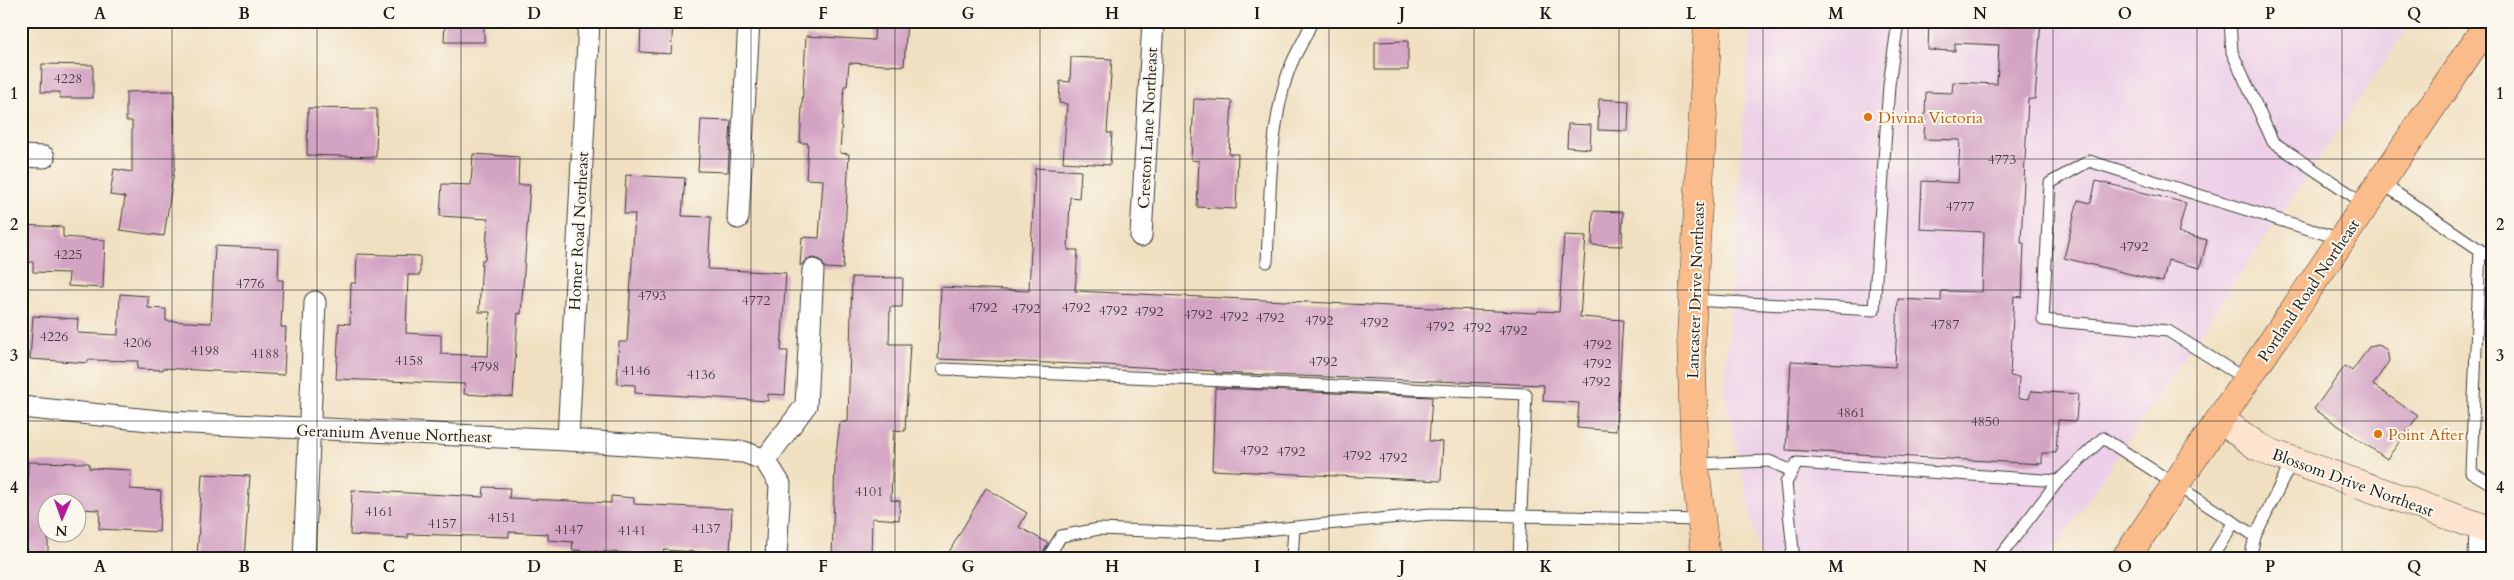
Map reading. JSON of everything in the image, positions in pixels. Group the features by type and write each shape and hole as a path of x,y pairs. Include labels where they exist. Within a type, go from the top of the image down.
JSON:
{"main road":[{"name":"Lancaster Drive Northeast","path":"1706,559 1695,464 1691,336 1708,21"},
{"name":"Portland Road Northeast","path":"2124,559 2221,420 2490,21"}],"street":[{"name":"Homer Road Northeast","path":"568,440 589,21"},
{"path":"738,218 749,21"},
{"name":"Creston Lane Northeast","path":"1140,236 1154,21"},
{"path":"21,156 44,156"},
{"path":"776,559 780,484 765,460 806,405 813,270"},
{"path":"304,559 315,302"},
{"name":"Geranium Avenue Northeast","path":"21,407 169,422 568,440 744,452 765,460"},
{"name":"Blossom Drive Northeast","path":"2221,420 2257,446 2486,529"},
{"path":"2479,559 2486,529"}],"lane":[{"path":"1267,262 1270,191 1279,109 1290,69 1312,21"},
{"path":"1693,300 1874,310 1889,86 1898,21"},
{"path":"2230,21 2232,52 2273,142 2365,204"},
{"path":"2248,380 2168,331 2043,320 2050,183 2089,161 2342,240"},
{"path":"2380,182 2493,257"},
{"path":"2480,250 2471,472 2493,485"},
{"path":"943,369 1526,394 1519,559"},
{"path":"1998,559 2058,481 2103,438 2255,536"},
{"path":"2250,559 2255,536 2292,460"},
{"path":"1695,464 1769,461 1792,471"},
{"path":"1789,559 1793,550 1786,483 1797,463 2058,481"},
{"path":"1047,559 1061,536 1099,530 1222,534 1294,528 1323,522 1431,514 1701,520"},
{"path":"2211,559 2234,522"},
{"path":"1292,559 1294,528"}],"shaded area":[{"path":"1751,21 2412,21 2048,559 1760,559 1724,390"}],"building":[{"path":"445,21 484,21 484,42 444,42"},
{"path":"641,21 673,21 671,54 640,52"},
{"path":"875,21 907,21 904,66 849,63 847,86 844,86 840,153 849,154 843,269 825,268 820,260 814,258 807,259 800,266 802,237 819,238 823,180 806,179 808,143 800,143 806,36 874,40"},
{"path":"1929,21 2041,21 2035,99 2028,99 2021,243 2024,243 2022,297 2014,296 2010,376 2019,377 2018,398 2029,399 2031,391 2078,394 2076,421 2058,420 2056,453 2042,453 2042,464 1786,450 1791,361 1895,367 1898,299 1941,301 1941,291 1982,292 1984,232 1920,229 1922,181 1958,183 1960,140 1924,139 1926,92 1952,93 1953,82 1997,84 1999,45 1955,43 1955,51 1928,50"},
{"path":"1408,41 1408,70 1375,70 1375,42"},
{"path":"1071,57 1112,59 1107,133 1112,133 1110,165 1063,162 1067,104 1059,103 1060,81 1070,82"},
{"path":"42,64 93,65 93,98 60,98 60,92 41,92"},
{"path":"174,91 175,165 164,236 120,230 125,197 110,195 114,169 132,172 132,121 126,121 126,92"},
{"path":"1194,99 1232,101 1229,154 1238,154 1236,209 1197,207 1199,161 1191,160"},
{"path":"1599,99 1629,101 1628,131 1598,130"},
{"path":"308,108 377,109 376,157 307,155"},
{"path":"701,120 731,121 728,172 698,171"},
{"path":"1568,124 1591,125 1590,149 1567,147"},
{"path":"473,154 519,157 518,185 530,185 521,314 518,313 513,397 464,394 465,384 336,379 339,323 350,324 351,283 356,283 357,254 420,256 420,275 408,275 406,333 441,335 441,354 488,356 490,312 479,312 482,260 485,260 488,219 440,216 442,184 471,185"},
{"path":"1035,168 1081,171 1079,198 1070,197 1068,250 1078,250 1075,291 1537,313 1538,311 1559,312 1564,235 1586,236 1580,317 1623,320 1616,431 1577,428 1579,403 1543,401 1544,385 1215,373 1215,371 1104,365 938,359 941,287 1029,291"},
{"path":"626,175 685,178 682,216 711,217 708,269 786,273 781,351 788,351 785,395 768,394 768,401 635,393 635,385 617,384 619,342 627,342 635,214 624,214"},
{"path":"2096,181 2186,203 2178,233 2207,240 2200,268 2168,260 2163,282 2064,258 2078,200 2091,203"},
{"path":"1593,211 1623,212 1622,246 1592,245"},
{"path":"21,225 63,227 63,237 105,240 103,288 68,286 69,273 33,272 33,262 21,262"},
{"path":"215,246 279,249 278,280 283,280 281,327 286,327 284,375 163,368 163,370 137,369 138,361 88,360 88,363 30,359 33,316 78,319 77,333 118,335 120,294 148,296 148,308 166,309 166,321 211,323"},
{"path":"852,277 903,278 902,307 890,307 889,344 910,344 905,431 894,430 891,500 900,501 899,520 872,518 871,559 832,559 835,462 840,422 848,422"},
{"name":"Point After","path":"2379,345 2387,350 2389,361 2373,385 2418,416 2387,459 2314,409 2345,366 2352,371 2369,347"},
{"path":"1215,388 1432,397 1429,441 1443,442 1441,481 1212,470"},
{"path":"28,462 89,463 89,468 131,470 130,489 161,491 159,532 99,529 100,510 88,509 88,492 38,492 38,542 48,542 48,559 26,559"},
{"path":"202,474 250,476 244,559 197,559"},
{"path":"484,487 510,488 509,498 611,503 611,496 634,498 634,504 732,509 730,554 664,550 663,555 572,550 573,542 548,540 548,534 509,532 509,537 408,534 408,538 350,535 352,490 483,497"},
{"path":"986,488 1027,513 1019,527 1048,543 1040,559 945,559"}],"place":[{"name":"Divina Victoria","path":"1868,117"},
{"name":"Point After","path":"2378,434"}]}
